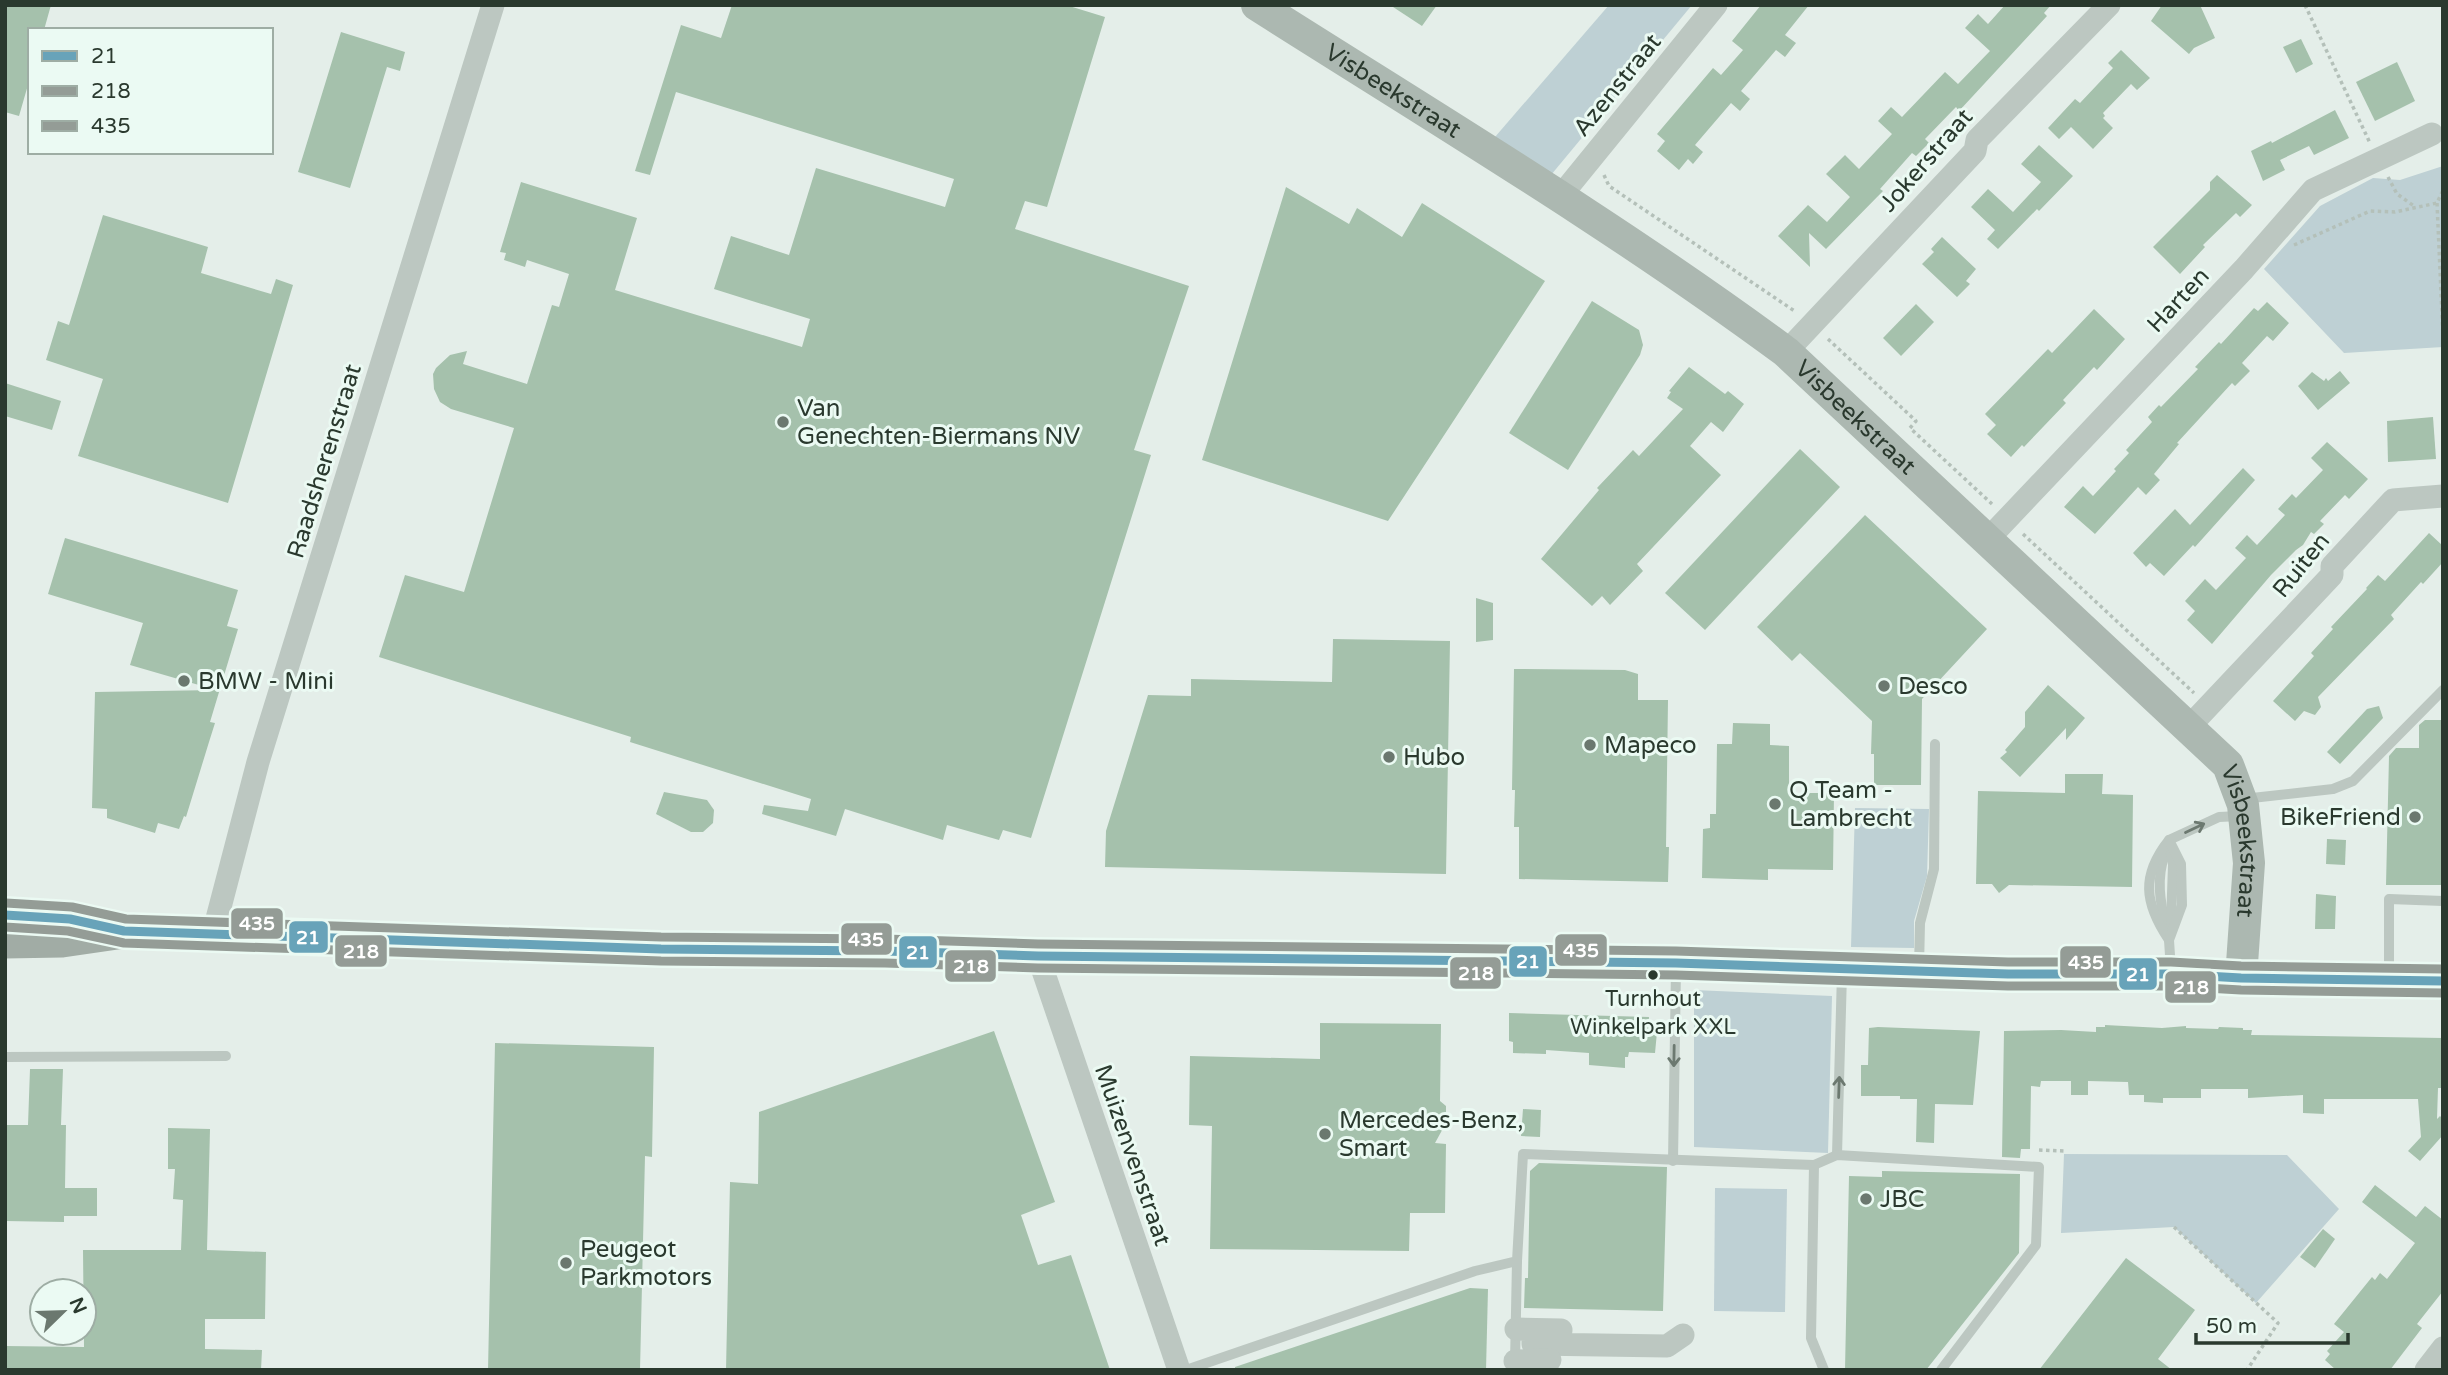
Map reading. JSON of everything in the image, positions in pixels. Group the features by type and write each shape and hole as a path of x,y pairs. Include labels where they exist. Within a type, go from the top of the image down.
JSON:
{"main road":[{"path":"5,915 70,919 124,931"},
{"path":"5,941 62,940 124,931 648,949 1676,963 1919,971 2170,957 2241,978 2443,981"}],"street":[{"name":"Raadsherenstraat","path":"213,934 257,762 493,5"},
{"name":"Visbeekstraat","path":"1258,5 1559,198 1712,299 1786,352 1997,529 2198,718 2228,765 2242,807 2249,863 2241,978"},
{"name":"Azenstraat","path":"1559,198 1716,5"},
{"name":"Jokerstraat","path":"1786,352 1975,151 1977,140 2109,5"},
{"name":"Harten","path":"1997,529 2244,268 2313,190 2432,134"},
{"name":"Ruiten","path":"2198,718 2332,575 2332,566 2393,500 2443,496"},
{"name":"Muizenvenstraat","path":"1038,956 1179,1370"},
{"path":"1516,1324 1555,1319 1562,1355"},
{"path":"1516,1324 1560,1330 1560,1336 1533,1337 1533,1343 1562,1355"},
{"path":"1515,1365 1562,1355 1667,1346 1683,1335"},
{"path":"2426,1370 2443,1348"}],"lane":[{"path":"2170,957 2150,903 2150,871 2169,840 2242,807 2333,789 2353,781 2443,690"},
{"path":"1919,971 1920,923 1934,869 1935,744"},
{"path":"2169,840 2181,864 2182,905 2170,957"},
{"path":"2389,980 2389,900 2443,901"},
{"path":"1673,1161 1676,963"},
{"path":"1837,1155 1842,969"},
{"path":"5,1057 226,1056"},
{"path":"1515,1365 1523,1154 1814,1165 1837,1155 2039,1167 2036,1245 1941,1370"},
{"path":"1814,1165 1811,1338 1824,1370"},
{"path":"1186,1370 1475,1271 1517,1261"}],"path":[{"path":"2305,5 2378,159 2397,194 2414,206"},
{"path":"1603,168 1604,178 1609,186 1812,324 1916,421 1910,428 1997,529 2198,718"},
{"path":"2443,190 2437,203 2443,337"},
{"path":"2294,245 2370,211 2395,212 2437,203"},
{"path":"2038,1150 2064,1151 2064,1154"},
{"path":"2174,1227 2278,1323 2247,1370"}],"shaded area":[{"path":"1609,5 1692,5 1551,175 1495,137"},
{"path":"2443,166 2443,347 2344,353 2264,269 2320,206 2373,178 2400,180"},
{"path":"1855,808 1929,809 1927,876 1914,921 1914,948 1851,947"},
{"path":"1694,990 1832,996 1828,1153 1694,1147"},
{"path":"2064,1154 2287,1155 2339,1209 2256,1303 2174,1227 2061,1233"},
{"path":"1715,1188 1787,1189 1785,1312 1714,1311"}],"building":[{"path":"5,5 51,5 45,28 28,28 28,85 19,116 5,112"},
{"name":"Van Genechten-Biermans NV","path":"732,5 1066,5 1105,17 1047,207 1025,201 1015,229 1189,286 1134,450 1151,455 1031,838 1003,830 999,840 947,825 943,840 845,809 836,836 762,814 764,805 808,811 811,799 630,742 631,737 379,657 405,575 464,592 514,428 451,409 440,402 434,389 433,374 450,355 467,351 463,364 527,384 552,305 559,307 569,274 527,260 525,267 504,260 506,253 500,252 521,182 637,218 615,290 802,347 810,319 714,289 731,236 789,255 816,168 945,207 954,179 676,92 650,175 635,171 681,25 721,38"},
{"path":"1390,5 1437,5 1422,26"},
{"path":"1761,5 1809,5 1785,35 1796,43 1785,57 1776,50 1741,91 1750,99 1740,111 1731,103 1695,145 1703,152 1693,164 1688,159 1679,170 1657,151 1665,141 1657,134 1713,68 1721,75 1743,50 1732,41"},
{"path":"2005,5 2051,5 2044,13 2047,16 1959,111 1956,107 1925,139 1929,143 1916,156 1912,153 1880,189 1883,191 1826,249 1809,233 1810,267 1778,236 1808,205 1827,222 1850,197 1826,174 1845,155 1859,169 1892,134 1878,121 1891,107 1902,117 1945,72 1958,84 1990,51 1965,28 1978,14 1988,24"},
{"path":"2162,5 2200,5 2215,38 2194,48 2189,54 2151,21"},
{"path":"341,32 405,52 400,71 387,67 350,188 298,172"},
{"path":"2301,39 2313,64 2296,73 2283,47"},
{"path":"2121,50 2150,78 2137,90 2131,84 2103,113 2103,118 2113,128 2093,149 2071,127 2059,139 2048,128 2075,99 2080,103 2113,68 2108,63"},
{"path":"2397,62 2415,101 2375,121 2356,82"},
{"path":"2335,110 2349,138 2314,155 2309,146 2280,160 2285,170 2263,181 2251,151"},
{"path":"2039,145 2073,176 1998,249 1987,239 1995,230 1971,207 1988,189 2013,212 2041,182 2021,164"},
{"path":"2217,175 2252,205 2240,217 2236,213 2203,245 2205,247 2180,274 2153,247 2210,190 2210,182"},
{"path":"1286,187 1349,224 1357,208 1402,237 1422,203 1545,281 1388,521 1202,460"},
{"path":"103,215 208,247 201,273 271,294 276,279 293,285 228,503 78,456 103,379 46,360 58,321 69,325"},
{"path":"1942,237 1976,269 1966,281 1970,284 1957,297 1922,264 1934,252 1931,249"},
{"path":"1592,301 1639,330 1643,345 1640,355 1568,470 1509,433"},
{"path":"2267,302 2289,323 2273,341 2267,336 2242,363 2250,371 2235,386 2232,383 2177,443 2179,444 2154,474 2160,480 2146,495 2138,487 2095,534 2064,507 2083,486 2093,496 2129,453 2126,450 2152,422 2148,417 2198,369 2195,367 2219,342 2221,344 2254,308 2258,311"},
{"path":"1916,304 1934,322 1901,356 1883,338"},
{"path":"2094,309 2125,339 2097,370 2094,367 2063,400 2066,403 2011,457 1987,434 1996,425 1985,414 2048,349 2052,353"},
{"path":"1689,367 1725,394 1728,391 1744,404 1723,432 1711,422 1690,446 1721,475 1637,564 1643,571 1610,605 1602,596 1592,606 1541,559 1599,490 1597,488 1633,450 1639,456 1683,409 1667,398 1671,392 1669,391"},
{"path":"2340,371 2350,383 2318,410 2298,386 2312,372 2328,381"},
{"path":"5,383 61,401 52,430 5,416"},
{"path":"2433,417 2436,459 2388,462 2387,421"},
{"path":"2327,442 2368,479 2349,499 2345,495 2320,521 2324,524 2314,534 2311,532 2303,545 2271,575 2212,644 2187,620 2195,611 2185,601 2205,579 2216,590 2246,558 2235,548 2247,535 2257,545 2285,515 2278,509 2292,494 2296,498 2323,470 2311,458"},
{"path":"1800,449 1840,487 1705,630 1665,593"},
{"path":"2243,468 2255,480 2195,547 2193,545 2164,576 2150,563 2146,567 2133,553 2175,509 2190,525"},
{"path":"1865,515 1987,629 1922,699 1921,785 1874,785 1872,721 1800,653 1792,661 1757,627"},
{"path":"2429,533 2443,546 2443,562 2391,615 2394,619 2318,697 2321,707 2315,715 2304,711 2295,721 2273,701 2314,656 2311,653 2333,629 2331,627 2378,575 2385,581"},
{"name":"BMW - Mini","path":"65,538 238,590 227,626 238,629 210,722 215,723 186,817 184,816 179,829 158,823 155,833 107,818 107,809 92,808 95,692 216,690 130,665 143,623 48,594"},
{"path":"1476,598 1493,603 1493,640 1476,642"},
{"path":"1333,639 1450,641 1446,874 1105,867 1106,831 1148,695 1191,696 1191,679 1332,682"},
{"name":"Mapeco","path":"1514,669 1625,670 1638,674 1638,700 1668,700 1668,882 1519,879 1519,827 1514,827 1515,790 1512,790"},
{"path":"2048,685 2085,718 2066,740 2066,728 2020,777 2000,758 2025,727 2025,712"},
{"path":"2379,706 2383,718 2340,764 2327,752 2367,709"},
{"name":"BikeFriend","path":"2425,720 2443,720 2443,885 2386,885 2389,756 2396,748 2419,748 2419,725"},
{"name":"Q Team - Lambrecht","path":"1733,723 1770,724 1770,745 1789,746 1789,793 1834,793 1833,870 1768,869 1768,880 1702,878 1703,829 1710,828 1710,814 1716,814 1717,744 1732,744"},
{"path":"2065,774 2103,774 2102,794 2133,795 2132,887 2009,885 1999,893 1992,884 1976,884 1978,791 2065,793"},
{"path":"664,792 707,800 714,810 713,823 703,832 691,832 656,814"},
{"path":"2327,839 2346,840 2345,865 2326,864"},
{"path":"2316,894 2336,896 2335,929 2315,929"},
{"path":"1509,1013 1649,1017 1648,1031 1657,1032 1655,1053 1629,1052 1628,1057 1625,1057 1625,1068 1589,1065 1589,1053 1546,1050 1546,1054 1513,1053 1513,1042 1509,1041"},
{"name":"Mercedes-Benz, Smart","path":"1320,1023 1441,1024 1440,1101 1446,1106 1446,1123 1435,1143 1446,1144 1445,1213 1410,1213 1409,1251 1210,1249 1212,1126 1189,1125 1190,1056 1320,1059"},
{"path":"2096,1027 2243,1028 2252,1030 2251,1035 2443,1038 2443,1088 2438,1088 2437,1119 2440,1116 2443,1119 2443,1135 2420,1161 2408,1151 2421,1137 2418,1099 2324,1099 2324,1114 2303,1113 2303,1095 2248,1098 2248,1089 2201,1089 2201,1098 2163,1098 2163,1103 2144,1102 2144,1095 2129,1095 2128,1082 2088,1081 2088,1095 2071,1095 2071,1081 2041,1081 2040,1087 2031,1086 2030,1149 2021,1149 2020,1158 2002,1157 2004,1031 2096,1032"},
{"path":"1869,1028 1980,1031 1973,1105 1935,1104 1934,1143 1916,1142 1917,1099 1861,1096 1861,1065 1868,1065"},
{"path":"994,1031 1055,1202 1021,1215 1038,1265 1071,1255 1110,1370 726,1370 730,1182 758,1184 759,1112"},
{"name":"Peugeot Parkmotors","path":"495,1043 654,1047 652,1157 645,1156 640,1370 488,1370"},
{"path":"30,1069 63,1069 61,1125 66,1125 65,1188 97,1188 97,1216 64,1216 64,1222 5,1221 5,1125 28,1125"},
{"path":"1523,1109 1541,1110 1540,1137 1521,1136"},
{"path":"168,1128 210,1129 207,1250 266,1252 265,1319 205,1319 205,1349 262,1350 261,1370 5,1370 5,1346 98,1347 98,1277 83,1277 83,1250 181,1250 183,1200 173,1199 175,1169 168,1169"},
{"path":"1539,1163 1667,1167 1663,1311 1524,1308 1525,1278 1528,1278 1530,1171"},
{"path":"1882,1171 2020,1174 2019,1253 1926,1370 1845,1370 1849,1176 1882,1177"},
{"path":"2375,1185 2416,1217 2425,1206 2443,1220 2443,1291 2417,1324 2422,1328 2390,1370 2336,1370 2325,1360 2330,1354 2327,1351 2344,1332 2334,1324 2372,1277 2375,1280 2380,1273 2387,1279 2415,1243 2362,1202"},
{"path":"2323,1229 2335,1239 2315,1268 2300,1257"},
{"path":"2126,1258 2195,1310 2158,1359 2172,1370 2039,1370"},
{"path":"1470,1288 1488,1289 1486,1370 1235,1370 1235,1367"}],"transit line":[{"name":"435","path":"6,903 72,907 126,919 661,937 1676,951 2008,962 2171,962 2241,966 2443,969"},
{"name":"21","path":"5,915 70,919 124,931 661,949 1676,963 2008,974 2171,974 2241,978 2443,981"},
{"name":"218","path":"5,927 68,931 124,943 661,961 1676,975 2008,986 2171,986 2241,990 2443,993"}],"place":[{"name":"Van Genechten-Biermans NV","path":"783,422"},
{"name":"BMW - Mini","path":"184,681"},
{"name":"Desco","path":"1884,686"},
{"name":"Mapeco","path":"1590,745"},
{"name":"Hubo","path":"1389,757"},
{"name":"Q Team - Lambrecht","path":"1775,804"},
{"name":"BikeFriend","path":"2415,817"},
{"name":"Turnhout Winkelpark XXL","path":"1653,975"},
{"name":"Mercedes-Benz, Smart","path":"1325,1134"},
{"name":"JBC","path":"1866,1199"},
{"name":"Peugeot Parkmotors","path":"566,1263"}]}
